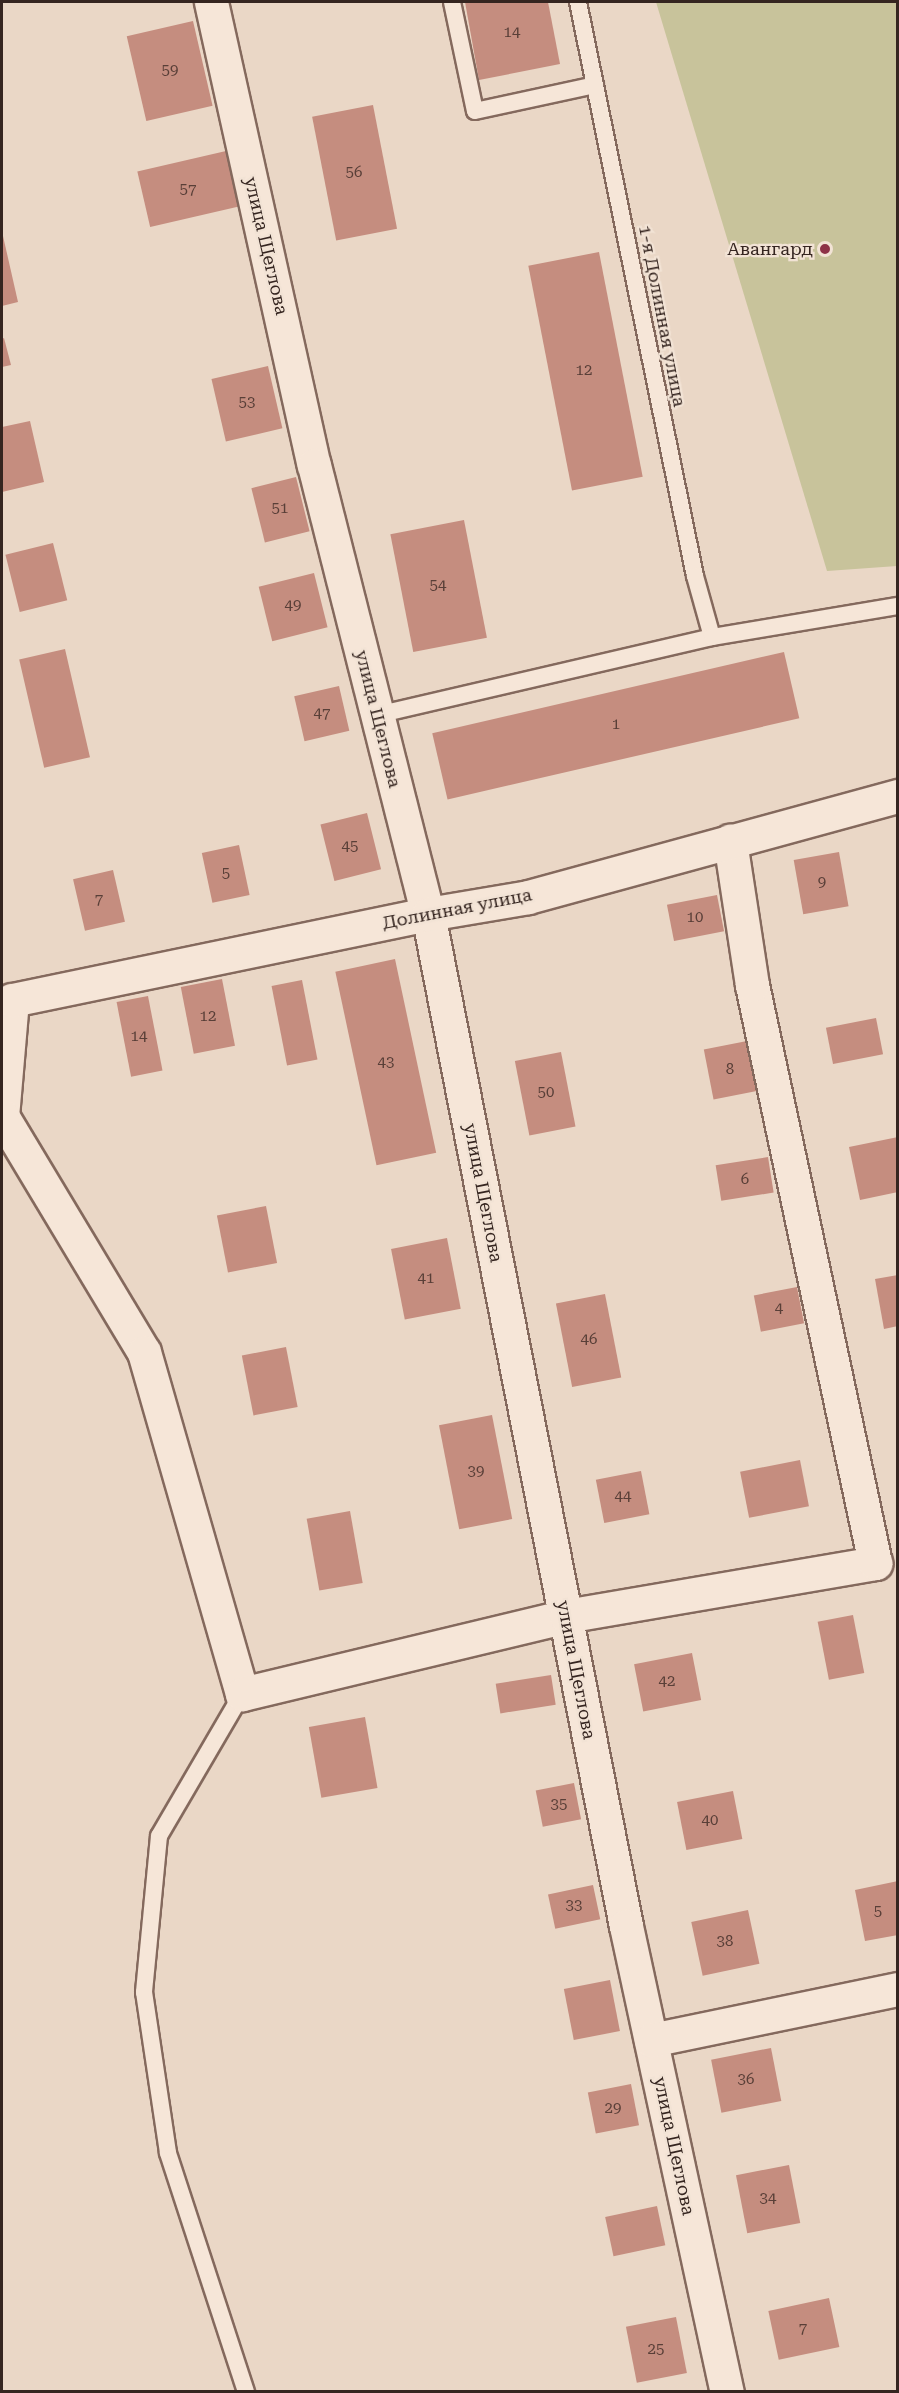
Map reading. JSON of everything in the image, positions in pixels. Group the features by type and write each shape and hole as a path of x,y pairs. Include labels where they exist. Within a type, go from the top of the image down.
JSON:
{"street":[{"name":"улица Щеглова","path":"211,2 314,465 428,914 651,2040 728,2391"},
{"name":"Долинная улица","path":"7,997 428,914 528,897 897,796"},
{"path":"7,997 2,1117 144,1352 242,1694 566,1616 886,1561 752,985 730,841"},
{"path":"651,2040 897,1989"}],"lane":[{"path":"452,2 475,111 595,85"},
{"name":"1-я Долинная улица","path":"578,2 695,576 712,637"},
{"path":"377,715 712,637 897,606"},
{"path":"242,1694 159,1836 144,1992 168,2153 246,2391"}],"shaded area":[{"name":"Авангард","path":"656,2 897,2 897,566 827,571"}],"building":[{"path":"465,2 548,2 560,64 479,80"},
{"path":"193,21 213,106 146,121 127,36"},
{"path":"373,105 397,229 336,241 312,117"},
{"path":"226,151 239,207 150,227 137,171"},
{"path":"2,237 18,302 2,306"},
{"path":"599,252 643,477 572,491 528,266"},
{"path":"4,338 11,365 2,367 2,339"},
{"path":"268,366 282,428 226,441 211,379"},
{"path":"30,421 44,482 2,492 2,427"},
{"path":"296,477 310,531 265,542 251,488"},
{"path":"464,520 487,638 413,652 390,534"},
{"path":"53,543 67,600 20,612 5,555"},
{"path":"314,573 328,627 272,641 259,587"},
{"path":"65,649 90,757 44,768 19,660"},
{"path":"784,652 799,718 448,799 432,733"},
{"path":"339,686 349,731 305,741 294,696"},
{"path":"367,813 381,869 334,881 320,825"},
{"path":"239,845 250,895 212,903 202,853"},
{"path":"839,852 849,906 803,914 794,860"},
{"path":"113,870 125,922 85,931 73,879"},
{"path":"717,895 724,931 674,941 667,905"},
{"path":"395,959 436,1153 376,1165 335,972"},
{"path":"222,979 235,1046 194,1054 181,987"},
{"path":"302,980 317,1060 287,1065 272,986"},
{"path":"148,996 163,1071 131,1077 117,1002"},
{"path":"876,1018 883,1054 833,1064 826,1028"},
{"path":"747,1041 757,1091 714,1099 704,1049"},
{"path":"561,1052 576,1127 529,1136 515,1061"},
{"path":"898,1137 898,1192 860,1200 849,1147"},
{"path":"768,1157 774,1193 721,1201 716,1165"},
{"path":"266,1206 277,1263 228,1272 217,1216"},
{"path":"447,1238 461,1309 405,1320 391,1249"},
{"path":"898,1275 898,1326 884,1329 875,1279"},
{"path":"797,1287 804,1323 761,1332 754,1295"},
{"path":"605,1294 621,1377 572,1387 556,1304"},
{"path":"286,1347 298,1407 253,1415 242,1356"},
{"path":"492,1415 512,1519 459,1529 439,1425"},
{"path":"800,1460 809,1506 749,1518 740,1472"},
{"path":"641,1471 649,1514 604,1523 596,1480"},
{"path":"350,1511 363,1583 319,1591 307,1519"},
{"path":"853,1615 864,1673 829,1680 818,1622"},
{"path":"692,1653 701,1700 643,1711 634,1664"},
{"path":"551,1675 556,1705 500,1713 496,1684"},
{"path":"365,1717 378,1788 321,1798 309,1727"},
{"path":"574,1783 581,1819 543,1827 536,1790"},
{"path":"733,1791 742,1839 686,1850 677,1802"},
{"path":"898,1881 898,1935 865,1941 855,1890"},
{"path":"593,1885 600,1919 555,1929 548,1895"},
{"path":"748,1910 759,1964 703,1976 691,1922"},
{"path":"610,1980 620,2031 574,2040 564,1989"},
{"path":"771,2048 781,2101 721,2113 711,2060"},
{"path":"631,2084 639,2125 596,2134 588,2092"},
{"path":"789,2165 800,2223 747,2233 736,2175"},
{"path":"657,2206 665,2245 613,2256 605,2217"},
{"path":"829,2298 839,2347 779,2360 768,2311"},
{"path":"676,2317 687,2373 637,2383 626,2327"}],"place":[{"name":"Авангард","path":"825,249"}]}
